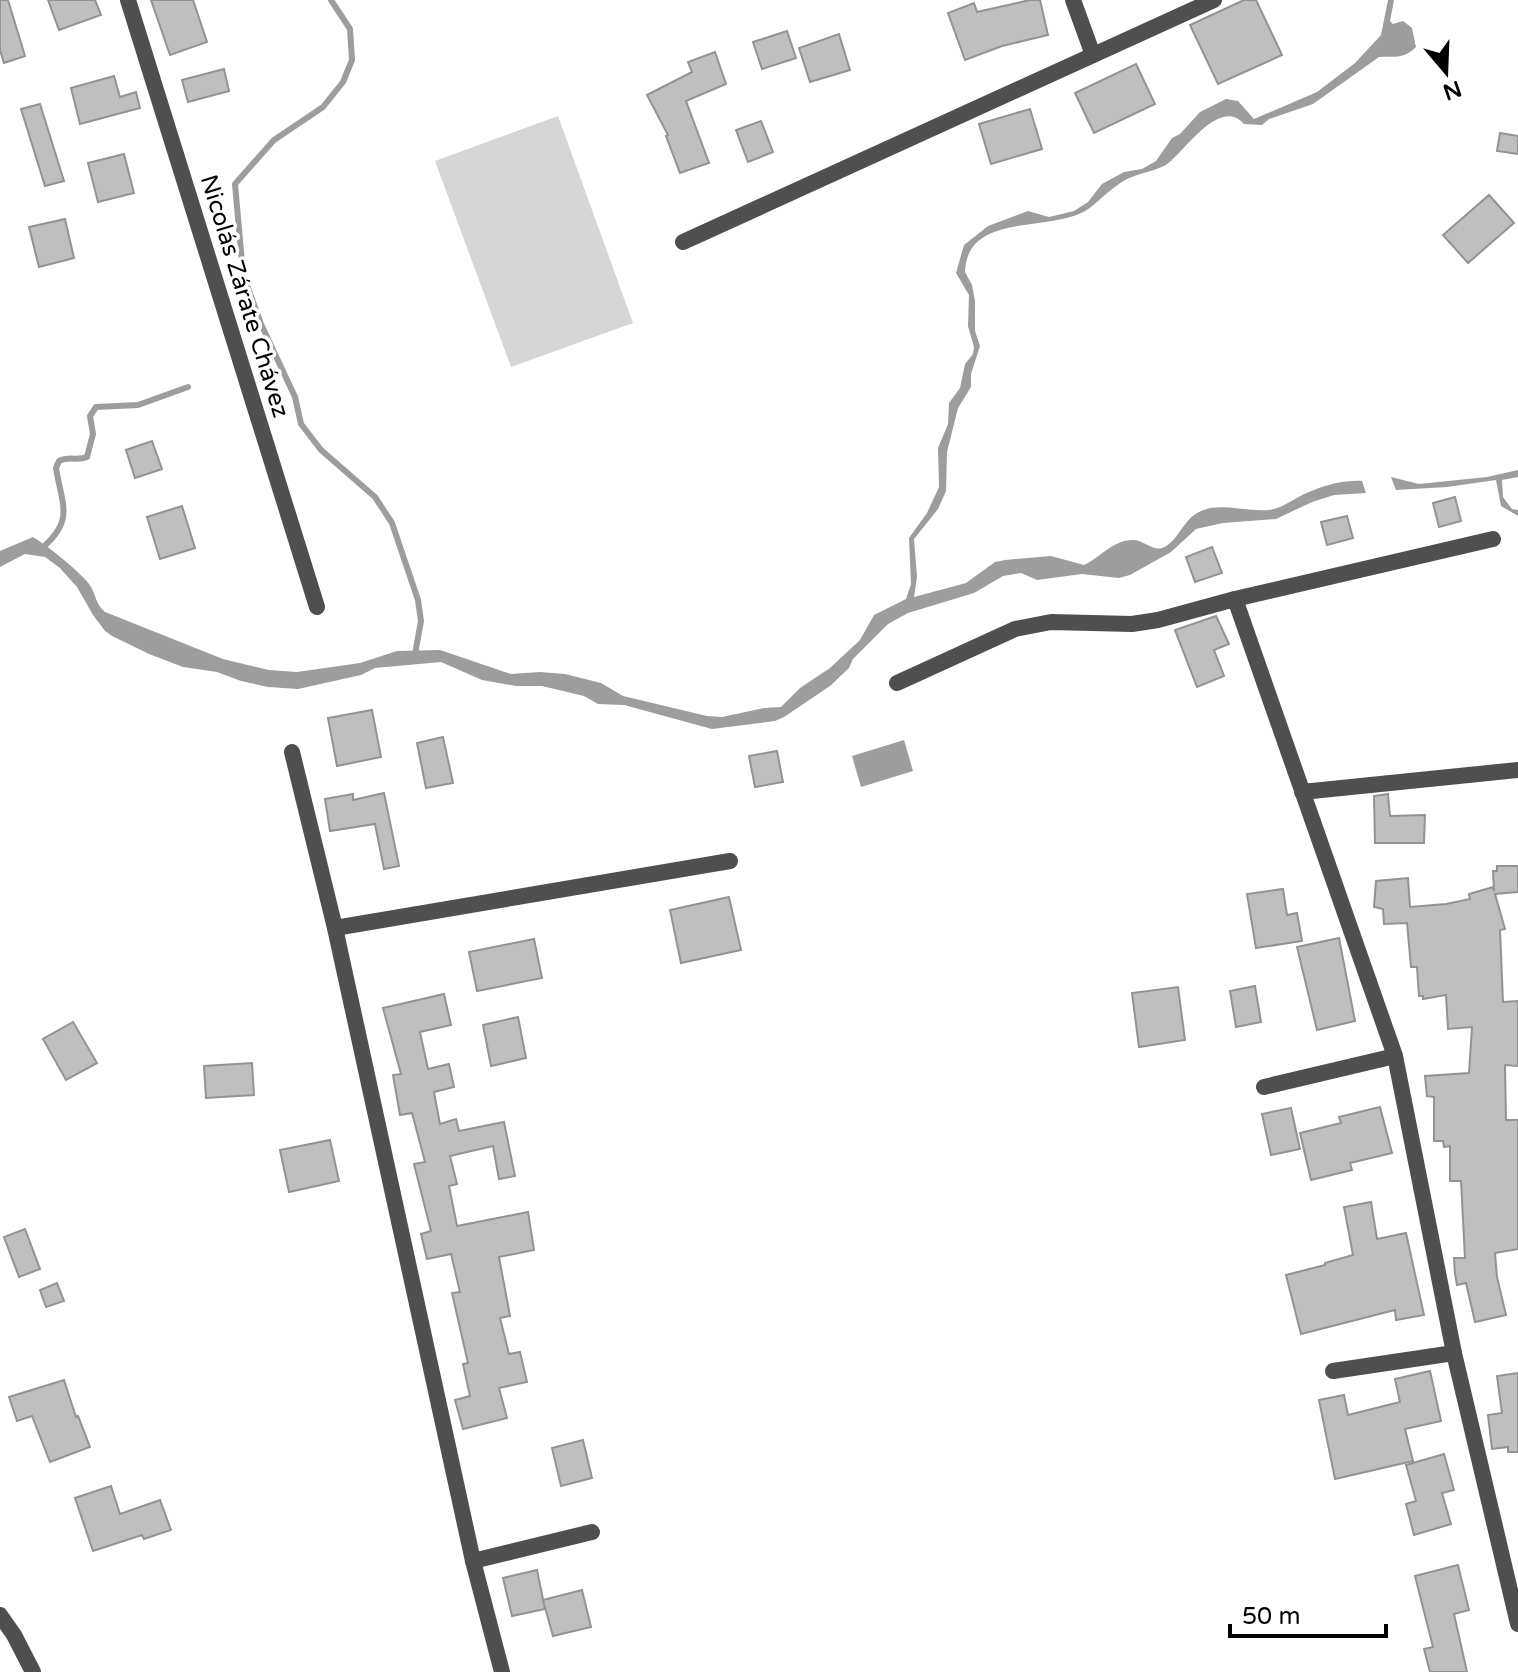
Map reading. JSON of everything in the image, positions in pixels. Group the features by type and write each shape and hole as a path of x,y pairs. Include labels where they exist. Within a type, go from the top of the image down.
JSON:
{"street":[{"name":"Nicolás Zárate Chávez","path":"128,0 317,607"},
{"path":"1073,0 1093,55"},
{"path":"683,242 1214,0"},
{"path":"897,683 1015,629 1051,622 1132,624 1158,620 1493,539"},
{"path":"1235,599 1395,1056 1454,1353 1518,1624"},
{"path":"292,752 335,928 473,1561 502,1672"},
{"path":"1302,792 1518,770"},
{"path":"335,928 730,861"},
{"path":"1264,1087 1395,1056"},
{"path":"1333,1371 1454,1353"},
{"path":"473,1561 592,1532"},
{"path":"0,1615 33,1672"}],"shaded area":[{"path":"1388,0 1394,0 1390,21 1393,24 1403,21 1412,28 1416,47 1407,54 1379,57 1313,104 1269,119 1262,125 1244,124 1234,117 1224,117 1202,130 1166,165 1125,180 1076,215 997,231 981,239 970,252 965,272 972,285 975,331 980,346 971,374 971,387 958,408 947,452 946,491 938,509 914,539 917,577 914,597 966,583 995,562 1005,560 1051,556 1084,565 1126,541 1137,540 1162,548 1173,541 1195,515 1208,508 1269,510 1308,492 1350,481 1362,481 1366,493 1334,495 1276,519 1223,523 1196,529 1171,552 1119,578 1082,574 1037,580 1021,573 1003,576 974,593 908,613 888,624 830,686 784,717 775,721 712,729 624,705 598,704 584,696 542,686 516,686 482,680 441,662 375,668 361,675 298,689 241,681 217,672 183,667 112,636 93,615 77,587 45,557 25,554 0,567 0,551 33,537 84,578 105,612 223,659 269,670 297,672 360,663 397,651 440,650 511,674 565,674 601,683 623,696 707,716 722,717 781,707 860,640 874,615 906,599 911,584 909,538 927,513 939,487 938,448 948,424 949,403 960,388 965,364 973,354 968,326 969,295 956,273 964,245 988,226 1028,211 1049,217 1074,211 1088,202 1102,184 1124,172 1142,169 1156,161 1172,138 1180,134 1200,112 1226,99 1238,101 1254,119 1317,92 1355,63 1381,35"},
{"path":"558,116 633,323 511,367 435,161"},
{"path":"1518,470 1518,477 1502,480 1503,497 1512,509 1518,510 1518,516 1501,506 1496,480 1396,490 1391,477 1419,484 1487,477"},
{"path":"904,740 913,771 861,787 852,756"}],"building":[{"path":"0,0 8,0 25,56 4,63 0,50"},
{"path":"48,0 95,0 101,15 59,30"},
{"path":"151,0 193,0 207,42 170,55"},
{"path":"1040,0 1048,35 1002,46 965,60 948,13 974,3 977,12"},
{"path":"1244,0 1256,0 1282,55 1218,84 1190,25"},
{"path":"787,31 796,58 762,69 753,42"},
{"path":"839,34 850,70 810,82 799,48"},
{"path":"715,52 726,84 686,101 709,163 680,173 668,135 647,95 692,72 688,62"},
{"path":"1136,64 1155,104 1094,133 1075,93"},
{"path":"224,69 229,91 188,102 182,80"},
{"path":"114,76 120,97 136,92 140,108 80,124 71,88"},
{"path":"40,104 64,181 45,186 21,109"},
{"path":"1030,109 1042,149 991,164 979,124"},
{"path":"761,121 773,152 748,162 736,130"},
{"path":"1500,133 1518,136 1518,154 1497,151"},
{"path":"124,154 134,193 98,202 88,163"},
{"path":"1489,195 1514,223 1468,263 1443,235"},
{"path":"65,219 74,258 39,267 29,227"},
{"path":"152,441 162,469 135,478 126,450"},
{"path":"1455,497 1461,521 1439,527 1433,503"},
{"path":"182,506 195,548 160,559 147,517"},
{"path":"1347,516 1353,538 1327,545 1321,522"},
{"path":"1212,547 1222,573 1195,582 1186,557"},
{"path":"1216,616 1229,644 1214,650 1224,676 1197,687 1175,630"},
{"path":"372,710 381,757 337,766 328,718"},
{"path":"443,737 453,783 426,788 417,743"},
{"path":"777,751 783,782 755,787 749,756"},
{"path":"384,793 399,866 384,869 375,824 330,831 325,799 353,794 353,800"},
{"path":"1388,794 1390,816 1425,815 1424,843 1375,843 1374,796"},
{"path":"1497,866 1518,866 1518,892 1495,894 1505,929 1500,930 1503,1002 1518,1001 1518,1066 1505,1065 1506,1120 1518,1120 1518,1249 1495,1253 1506,1315 1475,1322 1466,1283 1457,1285 1455,1274 1454,1258 1465,1258 1461,1181 1450,1181 1450,1146 1444,1147 1443,1141 1434,1141 1434,1097 1427,1096 1425,1076 1469,1073 1472,1027 1448,1029 1446,995 1423,999 1419,996 1417,967 1411,967 1407,923 1384,924 1383,909 1374,907 1376,881 1408,878 1410,907 1446,904 1470,899 1469,894 1493,887 1494,891 1493,871 1497,871"},
{"path":"1283,889 1287,915 1297,913 1302,941 1256,948 1247,894"},
{"path":"729,897 741,950 681,963 670,910"},
{"path":"1339,938 1355,1021 1317,1030 1297,947"},
{"path":"534,939 542,978 477,991 469,952"},
{"path":"1255,986 1261,1022 1236,1027 1230,991"},
{"path":"1178,987 1185,1040 1139,1047 1132,993"},
{"path":"444,994 451,1025 420,1032 428,1069 449,1064 454,1087 434,1092 440,1124 456,1119 459,1131 504,1122 515,1176 499,1179 493,1146 450,1156 457,1184 449,1186 457,1226 528,1212 534,1250 499,1257 510,1316 500,1318 509,1354 520,1352 527,1382 499,1388 507,1418 463,1429 455,1400 470,1396 463,1364 468,1363 452,1293 460,1292 451,1254 427,1259 421,1234 431,1231 414,1164 425,1162 412,1113 400,1115 393,1075 401,1074 383,1008"},
{"path":"518,1017 526,1058 491,1066 483,1025"},
{"path":"73,1022 97,1063 66,1080 43,1039"},
{"path":"252,1063 254,1095 206,1098 204,1066"},
{"path":"1380,1107 1392,1153 1350,1163 1352,1170 1311,1180 1300,1133 1341,1123 1339,1117"},
{"path":"1291,1108 1300,1149 1271,1155 1262,1114"},
{"path":"330,1140 339,1181 289,1192 280,1150"},
{"path":"1371,1202 1377,1239 1406,1233 1424,1315 1396,1320 1395,1310 1301,1334 1286,1275 1353,1255 1344,1207"},
{"path":"25,1229 40,1269 19,1277 4,1237"},
{"path":"57,1283 64,1301 46,1307 40,1290"},
{"path":"1430,1371 1441,1421 1405,1429 1413,1461 1335,1479 1319,1400 1344,1395 1348,1415 1400,1402 1395,1379"},
{"path":"1518,1373 1518,1452 1508,1452 1508,1447 1492,1449 1488,1415 1502,1413 1497,1376"},
{"path":"64,1380 90,1447 50,1462 32,1416 17,1421 9,1397"},
{"path":"583,1440 592,1478 561,1486 552,1448"},
{"path":"1444,1454 1454,1490 1442,1493 1451,1524 1414,1535 1406,1504 1416,1501 1406,1465"},
{"path":"111,1486 120,1514 160,1500 171,1530 144,1539 142,1535 93,1551 75,1498"},
{"path":"1458,1565 1469,1610 1454,1614 1467,1672 1430,1672 1424,1649 1433,1647 1415,1576"},
{"path":"537,1570 545,1609 512,1616 503,1578"},
{"path":"582,1590 591,1627 553,1636 543,1600"}],"waterway":[{"path":"331,0 350,29 352,60 343,82 323,107 274,140 235,184 243,274 261,324 295,397 301,424 321,450 375,497 392,523 418,600 421,621 415,654"},
{"path":"41,549 59,529 64,512 56,468 59,461 87,457 93,434 90,416 96,407 138,405 188,387"}]}
